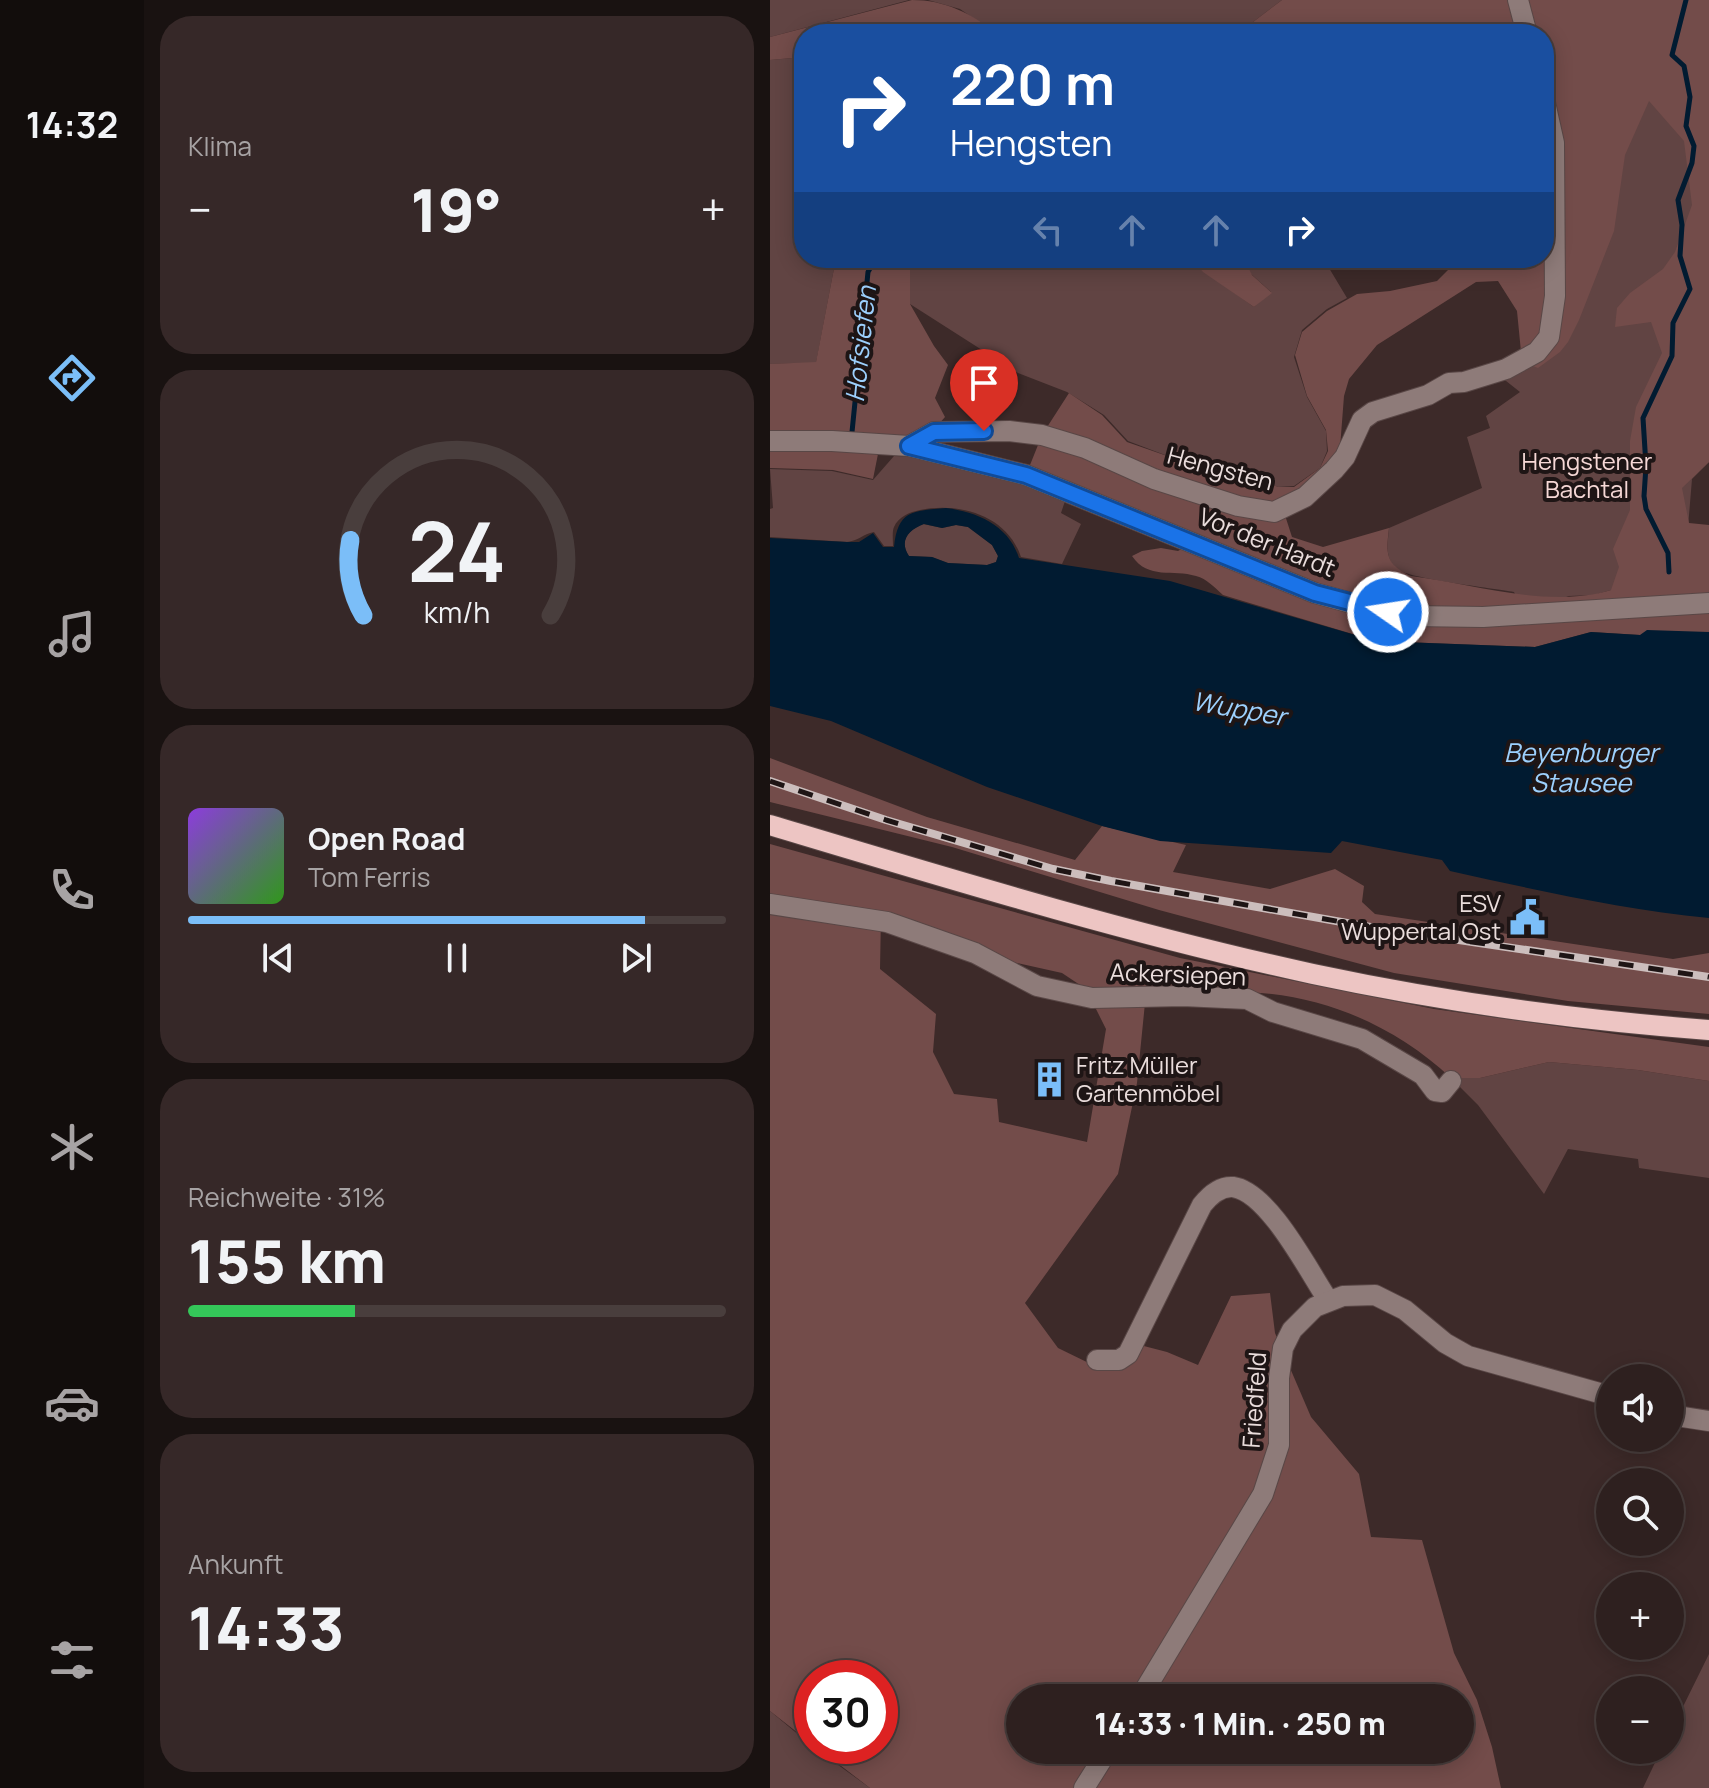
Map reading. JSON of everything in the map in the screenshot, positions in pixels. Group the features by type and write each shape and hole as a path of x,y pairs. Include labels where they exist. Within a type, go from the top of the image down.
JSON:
{"main road":[{"path":"770,825 1009,896 1311,973 1515,1010 1709,1030"}],"street":[{"path":"1518,0 1524,24"},
{"name":"Hengsten","path":"909,446 934,432 1009,431 1042,435 1085,448 1154,479 1238,506 1274,512 1305,497 1322,483 1345,457 1362,420 1373,412 1428,395 1449,383 1491,375 1522,362 1543,346 1551,331 1554,315 1554,143"},
{"name":"Vor der Hardt","path":"770,441 909,446 1026,475 1315,593 1411,616 1483,617 1709,603"},
{"name":"Ackersiepen","path":"770,904 887,922 975,953 1037,986 1092,998 1183,996 1247,999 1273,1012 1362,1039 1423,1075 1435,1091 1442,1092 1451,1081"},
{"path":"1097,1360 1119,1360 1128,1354 1202,1205 1217,1190 1225,1187 1249,1194 1274,1217 1328,1300 1375,1295 1405,1310 1445,1343 1468,1356 1596,1392"},
{"name":"Friedfeld","path":"1148,1684 1263,1494 1279,1445 1279,1378 1283,1348 1304,1315 1328,1300"},
{"path":"1684,1417 1709,1421"},
{"path":"1084,1788 1099,1764"}],"green space":[{"path":"770,0 909,0 819,24 794,24 794,31 770,37"},
{"path":"928,0 1282,0 1253,24 982,24 960,9"},
{"name":"Hengstener Bachtal","path":"1709,0 1709,462 1692,479 1683,588 1611,590 1558,600 1516,596 1514,592 1405,573 1393,565 1388,555 1389,528 1482,488 1467,437 1490,428 1486,416 1520,392 1501,377 1523,365 1542,268 1554,268 1554,32"},
{"path":"794,58 794,268 834,268 816,363 770,364 770,60"},
{"path":"910,268 1201,268 1254,307 1271,292 1248,268 1329,268 1347,298 1327,309 1302,330 1294,357 1307,397 1326,431 1327,451 1320,468 1294,486 1278,487 1249,475 1214,477 1194,466 1128,441 1104,415 1067,392 1018,373 910,304"},
{"path":"894,456 938,460 982,470 1066,498 1061,513 1081,524 1062,564 1021,557 1005,531 993,522 965,510 950,508 920,510 901,518 893,529 893,546 884,546 874,532 847,542 770,537 770,509 773,508 770,469 832,471 873,480"},
{"path":"923,524 942,528 956,525 968,527 992,545 998,556 996,562 987,565 948,563 932,557 909,556 905,541 913,529"},
{"path":"1549,1062 1638,1070 1709,1081 1709,1178 1639,1168 1638,1159 1568,1149 1544,1194 1478,1105 1451,1078 1480,1078"},
{"path":"1709,1654 1709,1788 1643,1788 1654,1764 1684,1764 1684,1705"},
{"path":"770,1711 794,1731 794,1764 837,1764 870,1788 770,1788"}],"shaded area":[{"path":"912,0 935,2 957,9 982,24 820,24"},
{"path":"1282,0 1709,0 1709,462 1682,488 1689,523 1709,525 1709,632 1640,635 1591,632 1535,647 1376,641 1223,595 1196,576 1146,568 1132,556 1161,548 1178,551 1194,542 1026,475 1042,435 1069,393 1102,415 1127,442 1193,465 1214,477 1236,479 1250,475 1278,487 1294,487 1320,468 1328,451 1326,430 1307,396 1295,355 1302,332 1327,311 1357,294 1437,281 1450,268 1554,268 1554,24 1253,24","holes":["1649,101 1684,141 1692,205 1675,252 1663,269 1630,293 1617,308 1615,327 1651,322 1662,353 1636,407 1630,441 1630,510 1613,549 1619,567 1611,590 1563,597 1538,596 1411,576 1396,567 1389,557 1389,528 1323,547 1292,537 1283,509 1325,472 1340,448 1344,396 1349,379 1377,345 1476,282 1498,281 1517,311 1522,362 1538,368 1560,352 1579,320 1614,231 1625,155"]},
{"path":"794,31 794,58 770,60 770,37"},
{"path":"834,268 910,268 910,304 948,365 935,398 945,417 929,435 880,444 873,479 833,470 770,468 770,364 816,362"},
{"path":"1200,268 1249,268 1272,293 1254,307"},
{"path":"770,758 927,817 1075,860 1102,826 1186,845 1173,872 1270,889 1335,869 1364,886 1362,902 1375,914 1673,959 1709,953 1709,1014 1568,1001 1394,973 1159,910 952,847 770,802"},
{"path":"770,844 1180,958 1434,1009 1709,1047 1709,1081 1638,1070 1549,1062 1480,1078 1451,1078 1406,1042 1381,1028 1329,1006 1301,999 1232,992 1145,1003 1137,1083 1118,1174 1025,1303 1058,1348 1099,1368 1140,1345 1198,1365 1231,1296 1270,1293 1275,1333 1311,1417 1359,1474 1371,1537 1422,1540 1454,1653 1469,1684 1006,1684 1006,1764 1474,1764 1474,1694 1492,1747 1501,1788 870,1788 839,1764 898,1764 898,1660 794,1660 794,1730 770,1711","holes":["881,915 914,920 990,957 1062,973 1086,989 1106,1029 1087,1142 999,1122 997,1099 954,1094 933,1052 936,1014 880,969"]}],"water":[{"name":"Beyenburger Stausee","path":"946,508 991,522 1008,537 1019,558 1170,581 1376,641 1535,647 1591,632 1640,635 1647,630 1709,632 1709,918 1644,910 1547,892 1450,871 1442,860 1342,841 1331,853 1160,841 1102,826 987,787 831,721 770,706 770,538 859,542 873,533 883,547 894,547 903,519 916,512","holes":["924,524 942,528 956,525 968,527 992,545 998,556 996,562 987,565 948,563 932,557 909,556 905,541 914,529"]}],"waterway":[{"path":"1669,572 1668,553 1646,509 1643,418 1672,356 1673,323 1690,289 1680,256 1682,225 1678,200 1692,163 1694,146 1686,126 1690,97 1684,66 1672,55 1686,0"},
{"name":"Hofsiefen","path":"852,432 870,268"}],"railway":[{"path":"770,781 886,820 1053,869 1364,926 1709,977"}],"place":[{"name":"ESV Wuppertal Ost","path":"1527,918"},
{"name":"Fritz Müller Gartenmöbel","path":"1050,1080"}],"route":[{"path":"984,431 934,432 909,446 1026,475 1195,541 1315,593 1388,612"}],"water label":[{"name":"Wupper","path":"1239,709"}]}
